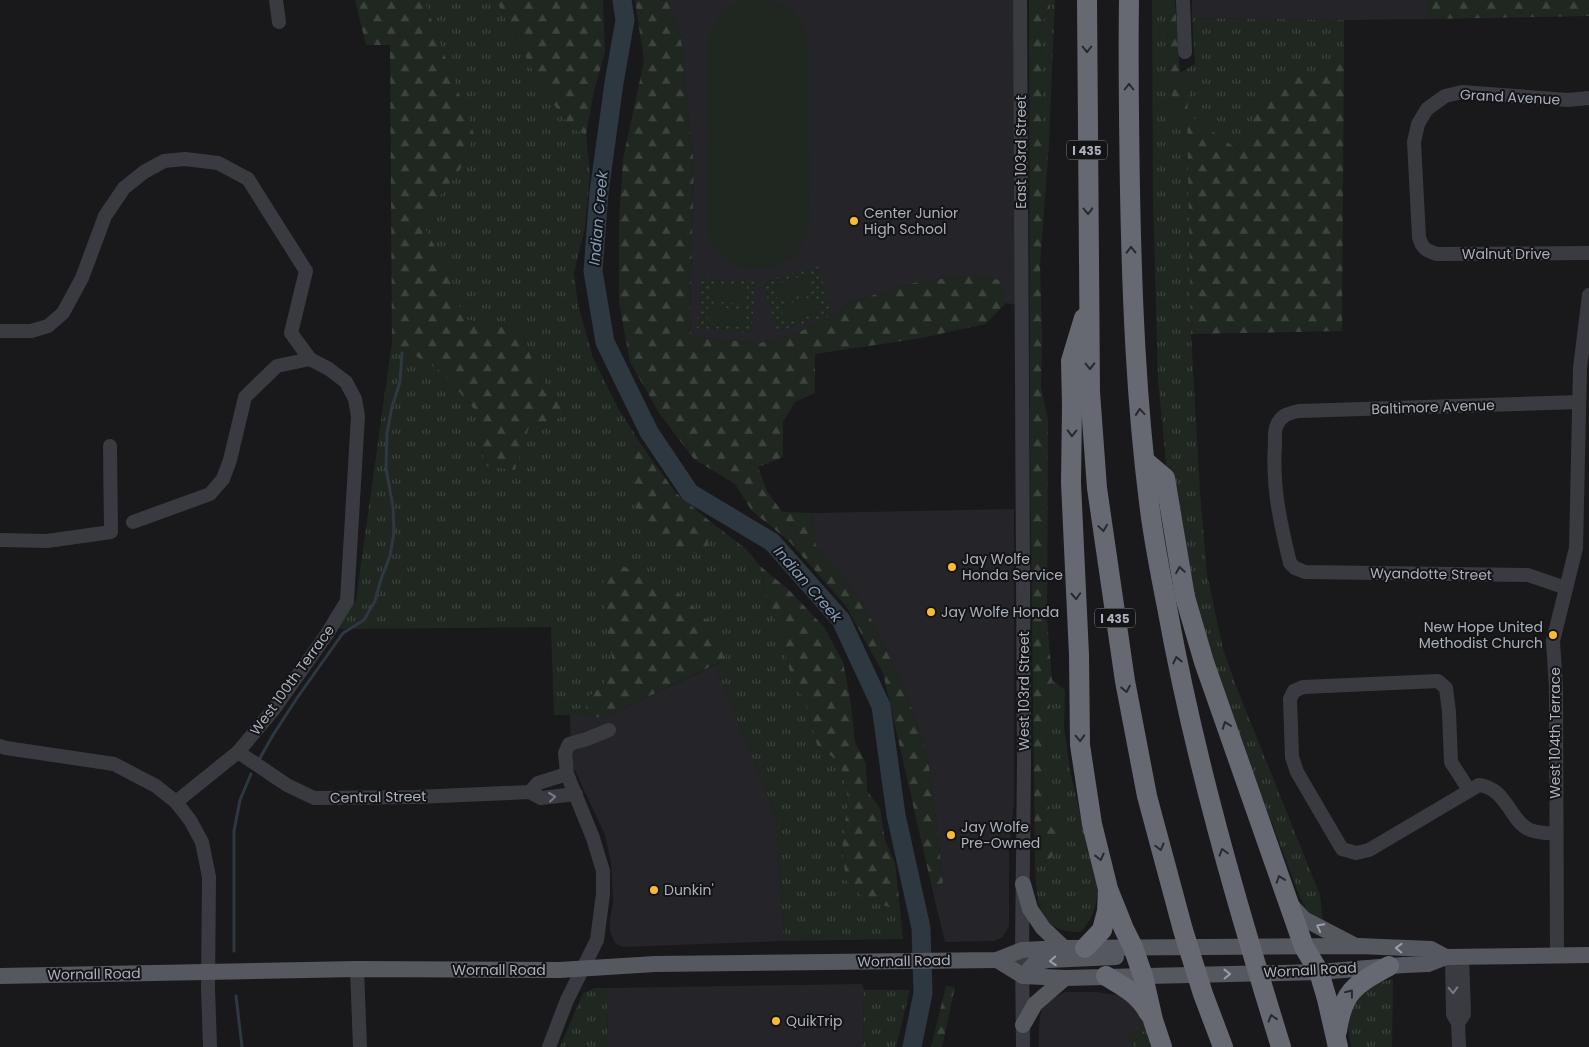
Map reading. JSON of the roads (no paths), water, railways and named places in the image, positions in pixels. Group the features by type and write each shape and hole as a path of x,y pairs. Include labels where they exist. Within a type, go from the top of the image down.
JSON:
{"highway":[{"name":"I 435","path":"1087,0 1090,392 1097,488 1125,681 1146,788 1183,930 1203,994 1223,1047"},
{"path":"1129,0 1132,298 1144,461 1149,503 1176,661 1216,827 1245,933 1280,1047"},
{"path":"1089,300 1071,361 1071,483 1079,655 1080,745 1092,824 1108,889 1133,947 1143,976 1153,1020 1162,1047"},
{"path":"1144,461 1165,478 1184,597 1204,662 1288,902 1304,946 1319,972 1328,999 1337,1042"},
{"path":"1085,948 1102,930 1107,911 1108,889"},
{"path":"1337,1042 1340,1013 1345,999 1353,988 1363,980 1389,966"},
{"path":"1106,976 1143,1001 1153,1020"}],"main road":[{"path":"1023,884 1030,910 1043,928 1064,948"},
{"path":"1288,902 1304,919 1356,946"},
{"name":"Wornall Road","path":"0,976 357,969 581,969 656,964 997,960 1022,950 1133,947 1356,946 1431,949 1453,957"},
{"path":"1022,976 1035,962 1114,958 1133,947"},
{"name":"Wornall Road","path":"997,960 1022,976 1065,978 1319,972 1428,964 1453,957 1589,955"},
{"path":"1023,1025 1035,1004 1065,978"}],"street":[{"path":"276,0 279,22"},
{"name":"East 103rd Street","path":"1020,0 1022,305"},
{"path":"1183,0 1185,52"},
{"name":"Grand Avenue","path":"1424,249 1419,237 1414,142 1418,124 1427,109 1445,96 1462,92 1568,100 1589,98"},
{"path":"0,331 31,331 48,326 62,313 82,278 105,216 124,188 144,172 164,161 185,159 218,163 248,179 306,271 291,333 310,359 277,366 245,397 230,460 223,479 210,494 133,522"},
{"name":"Walnut Drive","path":"1424,249 1437,254 1589,253"},
{"name":"West 104th Terrace","path":"1557,956 1556,688 1553,641 1576,548 1580,368 1589,295"},
{"name":"West 103rd Street","path":"1022,305 1023,1047"},
{"name":"West 100th Terrace","path":"176,802 238,752 274,709 347,601 358,416 355,399 346,382 310,359"},
{"name":"Baltimore Avenue","path":"1295,568 1290,563 1278,514 1274,465 1276,426 1281,418 1288,413 1299,411 1579,402"},
{"path":"0,540 47,540 111,532 110,446"},
{"name":"Wyandotte Street","path":"1295,568 1305,572 1528,576 1566,588"},
{"path":"1470,790 1451,762 1446,688 1438,681 1303,687 1294,691 1290,699 1292,757 1296,772 1342,849 1356,853 1369,850 1470,790 1478,785 1486,786 1506,802 1528,829 1556,834"},
{"path":"549,1047 567,1000 597,940 603,894 603,871 593,838 567,774 565,753 569,744 609,730"},
{"path":"0,746 114,764 156,786 176,802 190,820 202,842 210,877 208,972 210,1047"},
{"name":"Central Street","path":"238,752 287,785 314,798 416,797 530,792 541,798 576,794"},
{"name":"Central Street","path":"530,792 538,783 567,774"},
{"path":"1453,957 1464,1014 1458,1023 1459,1047"},
{"path":"357,969 360,1047"}],"waterway":[{"name":"Indian Creek","path":"622,0 625,20 599,192 593,271 605,342 649,432 690,493 772,542 841,620 881,706 896,815 921,928 923,993 912,1047"},
{"path":"260,758 297,698 343,633 364,620 375,601 390,556 394,532 393,507 386,468 387,433 392,407 400,382 402,353"},
{"path":"234,951 234,831 240,800 251,774"},
{"path":"236,996 242,1047"}],"place":[{"name":"Center Junior High School","path":"854,221"},
{"name":"Jay Wolfe Honda Service","path":"952,567"},
{"name":"Jay Wolfe Honda","path":"931,612"},
{"name":"New Hope United Methodist Church","path":"1553,635"},
{"name":"Jay Wolfe Pre-Owned","path":"951,835"},
{"name":"Dunkin'","path":"654,890"},
{"name":"QuikTrip","path":"776,1021"}]}
